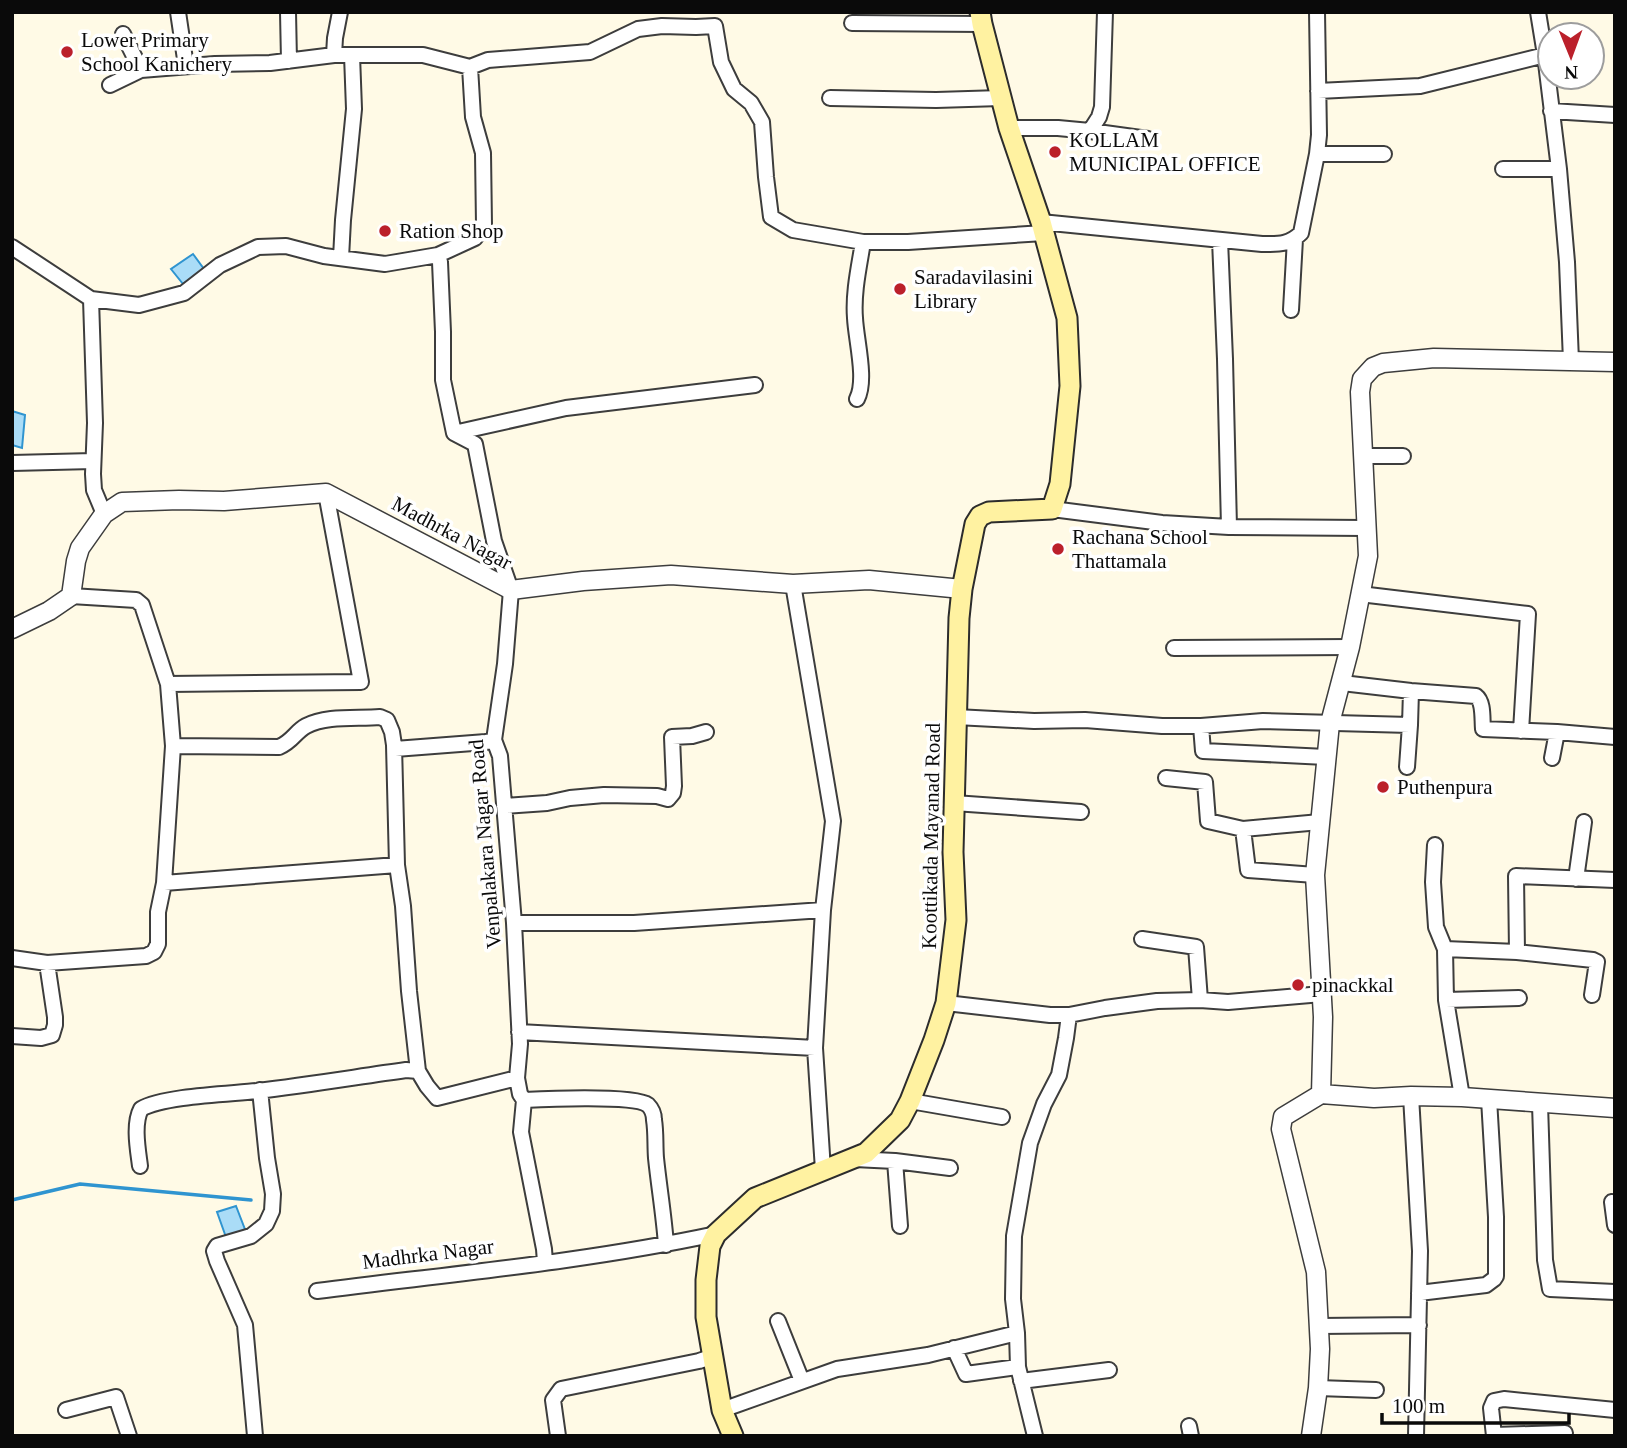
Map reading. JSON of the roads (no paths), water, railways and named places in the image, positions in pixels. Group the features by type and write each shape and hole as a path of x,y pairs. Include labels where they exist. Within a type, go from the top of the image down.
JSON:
{"main road":[{"path":"981,18 1009,128 1042,227 1068,318 1070,386 1060,484 1052,509"},
{"name":"Koottikada Mayanad Road","path":"716,1234 755,1198 866,1153 900,1120 910,1101 946,1003 956,920 953,852 958,639 962,589 975,524 980,516 989,512 1052,509"},
{"path":"716,1234 710,1246 706,1317 722,1410 733,1436"}],"street":[{"path":"178,12 186,66"},
{"path":"288,12 289,61"},
{"path":"334,55 340,12"},
{"path":"1090,131 1102,107 1105,12"},
{"path":"110,85 141,70 270,63 334,55 422,55 470,67 488,60 590,52 638,29 662,26 696,27 716,19 721,62 734,89 751,103 762,122 771,216 793,230 863,242 908,242 1042,227 1276,244 1289,243 1301,233 1317,154 1317,12"},
{"path":"852,23 981,18"},
{"path":"123,34 141,70"},
{"path":"341,257 354,109 352,55"},
{"path":"1318,90 1420,86 1536,57"},
{"path":"14,245 91,299 139,305 184,293 219,265 258,247 286,246 324,256 385,264 435,256 475,238 484,225 483,153 473,117 470,67"},
{"path":"1549,91 1567,262 1571,361"},
{"path":"830,99 1001,98"},
{"path":"1551,111 1615,115"},
{"path":"1009,128 1058,128 1148,139"},
{"path":"1317,154 1384,154"},
{"path":"1503,169 1559,169"},
{"path":"1291,310 1295,239"},
{"path":"1220,240 1229,527"},
{"path":"857,399 861,392 855,291 863,242"},
{"path":"435,256 440,262 443,380 454,433 566,408 755,385"},
{"path":"91,299 94,490 104,514"},
{"path":"1321,1094 1322,994 1315,875 1330,723 1342,683 1368,556 1362,456 1362,379 1373,367 1383,363 1434,358 1615,362"},
{"name":"Venpalakara Nagar Road","path":"454,433 475,443 494,541 511,590 505,664 494,740 500,756 514,923 519,1032 517,1078"},
{"path":"1362,456 1403,456"},
{"path":"12,463 93,461"},
{"path":"71,596 80,548 104,514 122,502 224,501 326,493 361,682 168,684"},
{"name":"Madhrka Nagar","path":"326,493 511,590 583,581 671,575 793,584 869,580 962,589"},
{"path":"1052,509 1162,523 1229,527 1365,528"},
{"path":"793,584 833,821 823,910 815,1048 823,1170"},
{"path":"1360,594 1528,614 1521,731"},
{"path":"12,629 49,611 71,596 136,600 142,605 168,684 173,746 164,883 158,912 158,944 154,952 146,956 47,963 12,958"},
{"path":"1174,648 1350,647"},
{"path":"1342,683 1476,696 1482,704 1483,729 1615,737"},
{"path":"1407,766 1411,691"},
{"path":"173,746 279,747 290,741 301,729 317,722 380,717 387,720 394,749 397,866 418,1071 437,1098 517,1078 524,1100 521,1132 545,1262"},
{"path":"956,717 1034,721 1085,720 1162,726 1263,721 1410,725"},
{"path":"1201,726 1203,751 1326,757"},
{"path":"504,806 604,795 657,796 668,799 674,786 671,737 706,732"},
{"path":"1552,758 1557,732"},
{"path":"394,749 494,740"},
{"path":"1166,778 1205,782 1209,821 1243,829 1320,822"},
{"path":"954,803 1081,812"},
{"path":"1576,879 1584,822"},
{"path":"1243,829 1248,870 1315,875"},
{"path":"1435,845 1433,881 1436,927 1445,948 1447,1000 1462,1097"},
{"path":"164,883 397,866"},
{"path":"1517,952 1516,876 1615,880"},
{"path":"514,923 634,923 823,910"},
{"path":"1142,939 1196,947 1200,1000"},
{"path":"1445,948 1593,960 1597,962 1592,995"},
{"path":"12,1036 41,1038 52,1035 55,1017 47,963"},
{"path":"946,1003 1069,1015 1157,1001 1228,1002 1322,994"},
{"path":"1447,1000 1519,998"},
{"path":"1035,1436 1020,1374 1013,1299 1014,1236 1030,1143 1044,1104 1059,1075 1069,1015"},
{"path":"519,1032 815,1048"},
{"path":"140,1166 138,1117 144,1107 176,1099 406,1070 418,1071"},
{"path":"255,1436 245,1325 216,1262 214,1251 217,1246 251,1237 267,1224 272,1211 273,1194 260,1090"},
{"path":"1311,1436 1320,1349 1316,1272 1284,1148 1281,1129 1283,1117 1321,1094 1374,1098 1462,1097 1615,1108"},
{"path":"1411,1096 1420,1251 1416,1436"},
{"path":"524,1100 604,1098 647,1104 654,1118 666,1245"},
{"path":"1419,1293 1486,1285 1496,1276 1496,1217 1489,1099"},
{"path":"910,1101 1002,1117"},
{"path":"1540,1104 1545,1260 1550,1289 1615,1292"},
{"path":"852,1159 950,1168"},
{"path":"895,1161 900,1226"},
{"path":"1612,1202 1615,1225"},
{"name":"Madhrka Nagar","path":"317,1291 666,1245 716,1234"},
{"path":"778,1321 802,1381"},
{"path":"1319,1326 1419,1325"},
{"path":"722,1410 837,1369 928,1355 1017,1333"},
{"path":"954,1348 966,1374 1109,1370"},
{"path":"558,1436 553,1400 561,1389 714,1356"},
{"path":"1318,1388 1376,1390"},
{"path":"66,1410 116,1397 129,1436"},
{"path":"1565,1433 1494,1435 1491,1408 1494,1401 1504,1399 1615,1410"}],"water":[{"path":"193,254 204,269 183,284 171,269"},
{"path":"12,411 25,415 22,448 12,445"},
{"path":"236,1206 246,1232 227,1240 217,1212"}],"waterway":[{"path":"12,1200 80,1184 251,1200"}],"place":[{"name":"Lower Primary School Kanichery","path":"67,52"},
{"name":"KOLLAM MUNICIPAL OFFICE","path":"1055,152"},
{"name":"Ration Shop","path":"385,231"},
{"name":"Saradavilasini Library","path":"900,289"},
{"name":"Rachana School Thattamala","path":"1058,549"},
{"name":"Puthenpura","path":"1383,787"},
{"name":"pinackkal","path":"1298,985"}]}
